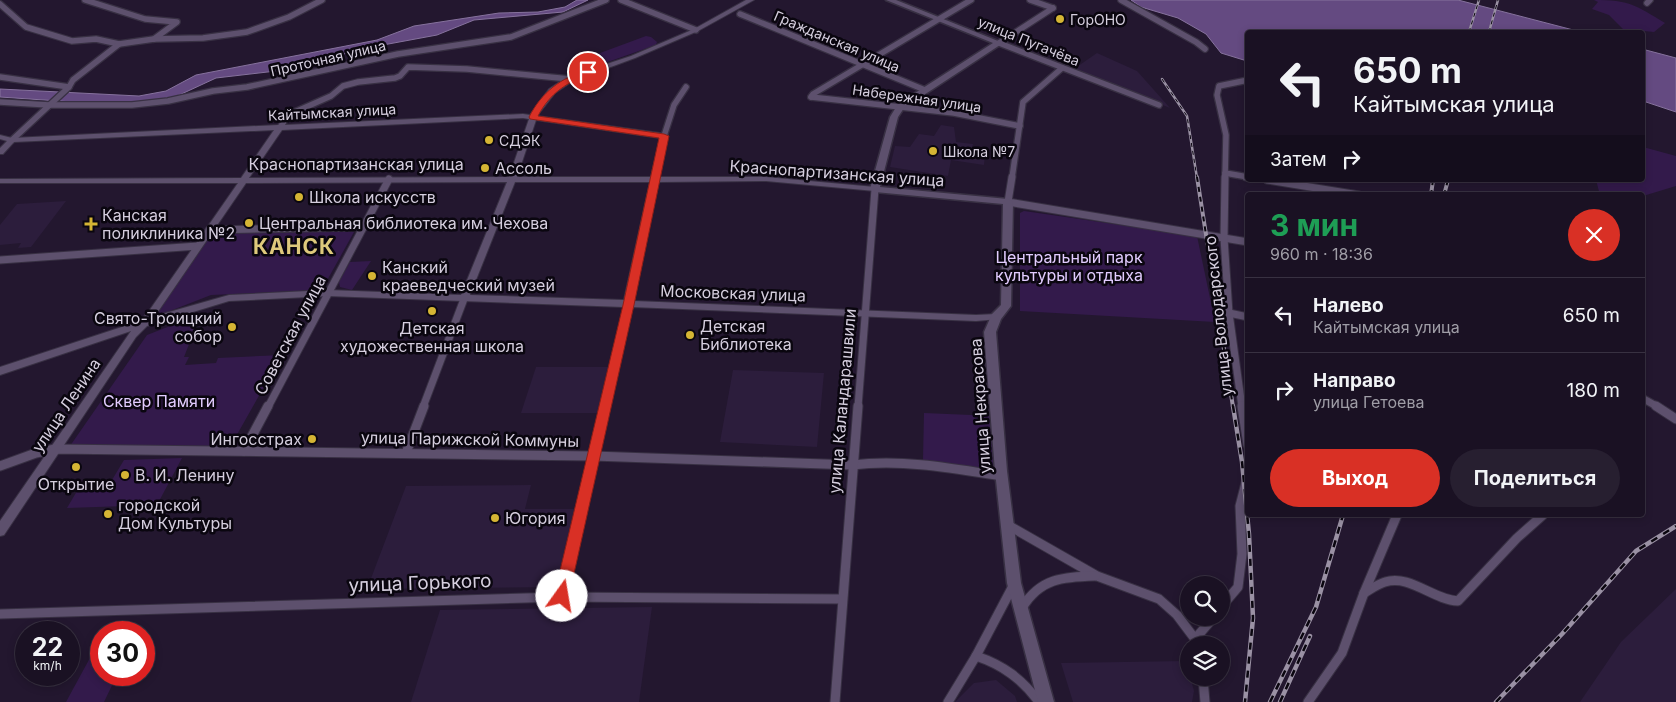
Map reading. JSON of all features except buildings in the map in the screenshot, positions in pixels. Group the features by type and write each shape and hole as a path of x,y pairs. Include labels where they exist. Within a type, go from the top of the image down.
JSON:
{"main road":[{"name":"улица Пугачёва","path":"890,0 1000,43"},
{"path":"901,106 1000,43"},
{"name":"улица Каландарашвили","path":"874,189 894,117 901,106"},
{"name":"Краснопартизанская улица","path":"874,189 1008,202"},
{"name":"улица Некрасова","path":"1008,202 1006,306 996,317 990,332 1001,476 1014,582 1046,702"}],"street":[{"path":"85,0 145,19 177,22 154,39"},
{"path":"0,4 26,27 72,40 96,39 119,44 154,39 203,38 246,32 289,17 322,0"},
{"name":"Проточная улица","path":"49,105 160,103 213,91 247,87 398,54 511,37 606,0"},
{"path":"621,0 696,30"},
{"path":"406,454 464,299 512,179 533,117 540,103 552,90 570,79 633,57 696,30 751,0"},
{"path":"861,64 971,0"},
{"path":"1000,43 1053,8 1030,0"},
{"path":"1121,0 1196,42 1205,49"},
{"name":"Гражданская улица","path":"740,14 925,90"},
{"name":"улица Пугачёва","path":"1000,43 1158,105"},
{"path":"0,152 69,87 73,80 119,44"},
{"name":"Набережная улица","path":"861,64 811,97 954,113 1020,126"},
{"path":"281,126 288,115 331,96 343,86 352,82 395,78 400,76 408,67 570,79"},
{"name":"улица Некрасова","path":"1008,202 1022,102 1062,68"},
{"path":"0,77 69,87"},
{"name":"улица Володарского","path":"1245,81 1219,86 1217,95 1226,135 1224,238 1229,313 1245,424"},
{"path":"562,596 664,136 674,104 686,87"},
{"path":"0,102 49,105"},
{"name":"Кайтымская улица","path":"0,137 12,140 517,116 664,136"},
{"name":"улица Ленина","path":"0,531 133,335 145,323 281,126"},
{"path":"1225,173 1245,176"},
{"name":"Советская улица","path":"244,451 388,179"},
{"name":"Краснопартизанская улица","path":"0,181 766,179 874,189"},
{"path":"1279,182 1341,192"},
{"name":"улица Каландарашвили","path":"834,702 874,189"},
{"name":"Краснопартизанская улица","path":"1008,202 1245,242"},
{"path":"209,230 363,227"},
{"path":"0,260 198,246"},
{"name":"Московская улица","path":"0,371 213,301 229,298 328,293 976,318 996,317"},
{"path":"1229,313 1245,316"},
{"path":"976,318 990,332"},
{"path":"1645,400 1676,419"},
{"name":"улица Парижской Коммуны","path":"0,466 36,453 56,450 244,451 593,456 852,465 879,462 916,463 1001,476"},
{"path":"1230,596 1238,587 1242,554 1240,506 1245,487"},
{"path":"1308,702 1342,653 1364,593 1396,517"},
{"path":"1364,593 1386,581 1396,580 1446,600 1458,601 1517,538 1541,517"},
{"path":"1006,524 1097,576 1159,599 1177,615 1192,636"},
{"path":"1022,610 1028,596 1035,588 1048,582 1097,576"},
{"path":"948,702 976,656 1014,582"},
{"name":"улица Горького","path":"0,614 562,596 842,599"},
{"path":"976,656 992,661 1022,681 1038,702"},
{"path":"1204,686 1205,702"}],"shaded area":[{"path":"577,0 588,0 563,12 474,20 437,35 356,50 302,68 216,78 175,97 138,102 88,103 0,97 0,89 139,96 166,91 196,75 377,40 414,26 499,13 538,12 565,7"},
{"path":"1131,0 1458,0 1573,30 1245,30 1245,60 1221,53 1206,34 1178,18 1141,7"},
{"path":"1645,50 1676,58 1676,112 1645,102"},
{"path":"1097,53 1137,71 1170,108 1074,69"},
{"name":"Школа №7","path":"941,125 954,127 956,142 973,144 971,151 985,154 984,165 951,160 948,176 890,167 895,146 910,147 919,134 934,136"},
{"path":"66,201 31,247 18,248 21,243 0,245 0,225 17,204"},
{"path":"536,367 609,367 598,413 521,413"},
{"path":"733,370 824,373 817,447 720,442"},
{"path":"531,485 525,509 577,509 560,587 367,589 406,486"},
{"path":"1676,589 1676,702 1580,702 1621,642"},
{"path":"652,607 639,702 411,702 440,610"},
{"path":"1180,661 1180,686 1193,686 1194,691 1192,702 1073,702 1061,663"},
{"path":"996,680 1015,696 1017,702 955,702 974,683"}],"green space":[{"path":"1594,0 1616,1 1632,5 1665,23 1654,32 1623,29 1609,15 1592,9 1598,2"},
{"path":"646,36 651,37 657,42 656,45 582,71 579,69 580,60 584,59 587,62 592,56"},
{"path":"1645,148 1676,156 1676,186 1645,195 1645,192 1599,192 1597,182 1645,182"},
{"name":"Центральный парк культуры и отдыха","path":"1024,211 1197,236 1215,322 1020,311 1020,213"},
{"path":"352,230 354,232 325,284 317,290 211,295 157,316 154,313 208,237 217,233"},
{"path":"371,261 352,290 340,287 339,282 350,262"},
{"name":"Сквер Памяти","path":"201,314 184,357 189,357 185,365 216,363 218,358 282,355 230,447 70,446 147,335"},
{"path":"924,413 995,416 995,462 991,467 973,467 923,460"},
{"path":"182,458 157,505 67,508 80,486 109,485 124,460"},
{"path":"90,658 90,686 112,686 104,702 66,702 75,686 80,686 80,676"}],"railway":[{"path":"1470,30 1479,0"},
{"path":"1490,30 1498,0"},
{"path":"1162,79 1187,116 1197,178"},
{"path":"1197,177 1233,407"},
{"path":"1431,192 1433,182"},
{"path":"1445,192 1447,182"},
{"path":"1233,406 1245,493"},
{"path":"1245,702 1253,618 1247,517"},
{"path":"1270,702 1316,607 1342,517"},
{"path":"1496,702 1562,634 1636,551 1676,526"},
{"path":"1280,702 1310,636"}],"place":[{"name":"ГорОНО","path":"1060,19"},
{"name":"СДЭК","path":"489,140"},
{"name":"Школа №7","path":"933,151"},
{"name":"Ассоль","path":"485,168"},
{"name":"Школа искусств","path":"299,197"},
{"name":"Центральная библиотека им. Чехова","path":"249,223"},
{"name":"Канская поликлиника №2","path":"91,224"},
{"name":"Канский краеведческий музей","path":"372,276"},
{"name":"Детская художественная школа","path":"432,311"},
{"name":"Свято-Троицкий собор","path":"232,327"},
{"name":"Детская Библиотека","path":"690,335"},
{"name":"Ингосстрах","path":"312,439"},
{"name":"Открытие","path":"76,467"},
{"name":"В. И. Ленину","path":"125,475"},
{"name":"городской Дом Культуры","path":"108,514"},
{"name":"Югория","path":"495,518"}],"district":[{"name":"КАНСК","path":"294,246"}],"route":[{"path":"562,596 664,136 553,122 533,117 540,103 552,90 570,79 588,72"}]}
